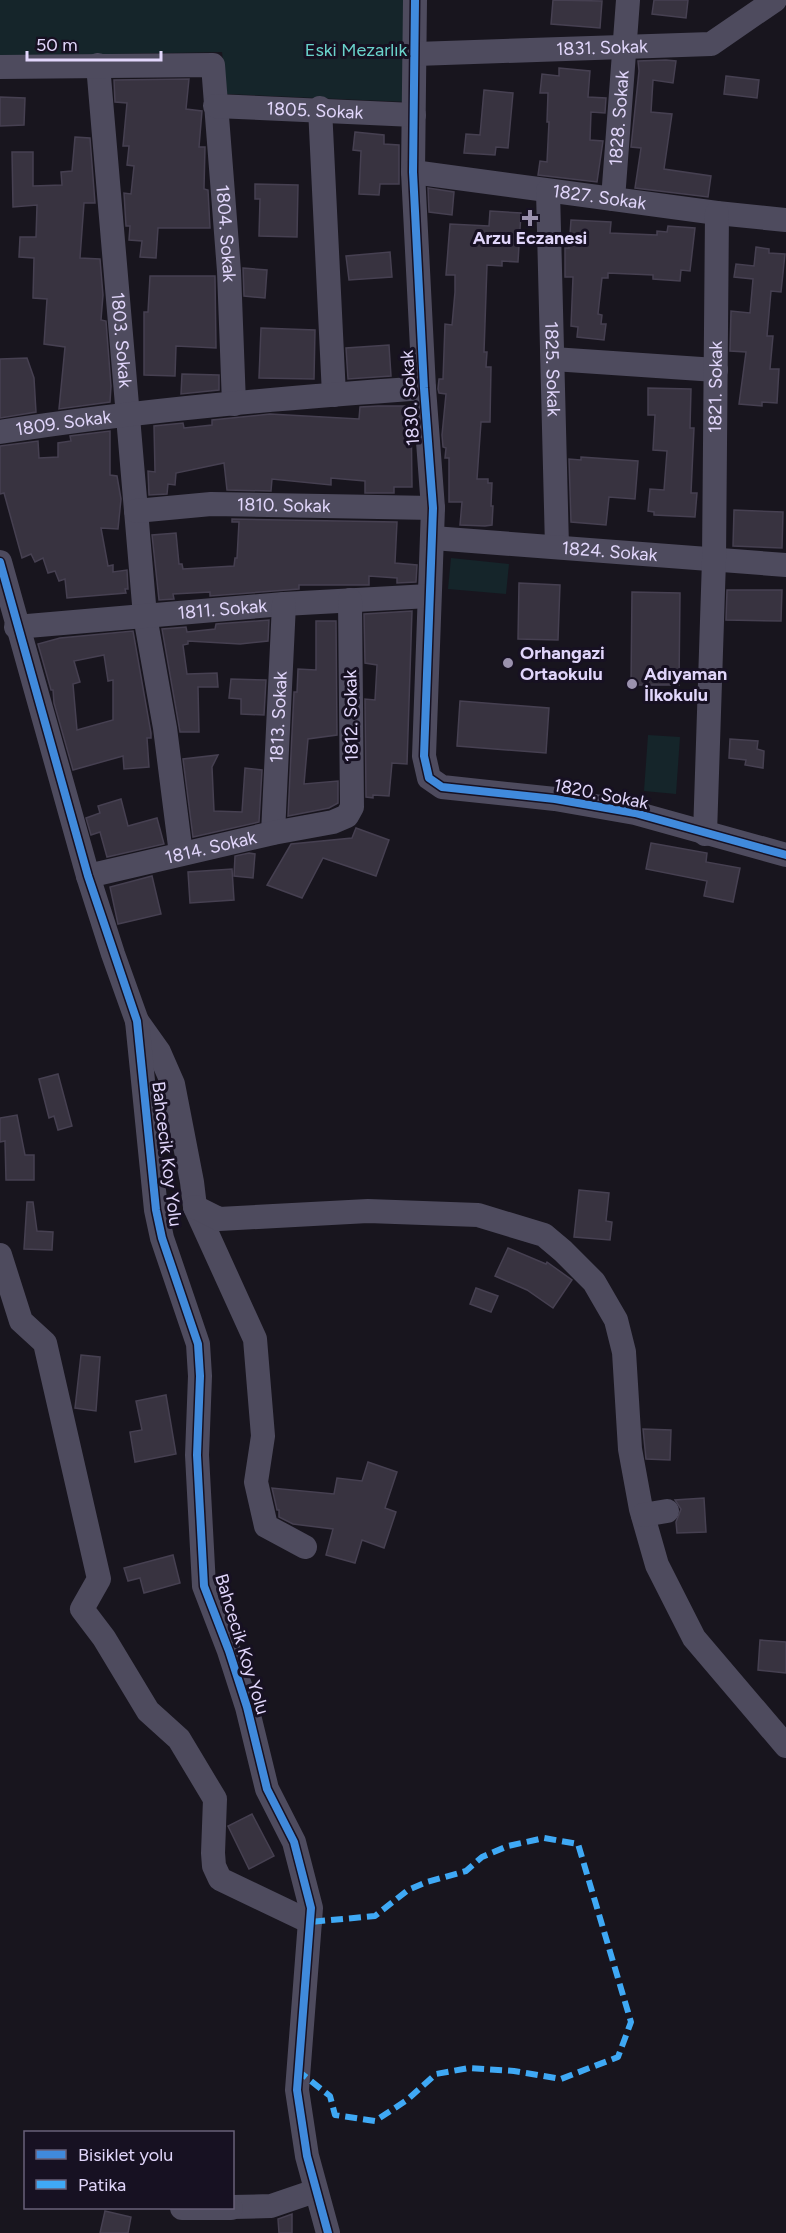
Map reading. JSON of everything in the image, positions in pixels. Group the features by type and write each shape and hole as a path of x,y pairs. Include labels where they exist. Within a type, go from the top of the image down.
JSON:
{"street":[{"name":"1830. Sokak","path":"415,0 413,172 424,388 433,508 424,756 429,778 442,787"},
{"name":"1828. Sokak","path":"613,199 628,0"},
{"name":"1831. Sokak","path":"416,54 711,44 775,0"},
{"name":"1804. Sokak","path":"98,65 213,65 229,271 234,404"},
{"path":"0,67 98,65"},
{"name":"1803. Sokak","path":"98,65 145,616 165,728 181,854"},
{"name":"1805. Sokak","path":"215,106 320,108 414,115"},
{"path":"320,108 334,394"},
{"name":"1827. Sokak","path":"413,172 717,213 786,220"},
{"name":"1825. Sokak","path":"548,190 557,547"},
{"name":"1821. Sokak","path":"705,834 714,560 717,213"},
{"path":"553,359 716,370"},
{"name":"1809. Sokak","path":"0,432 92,417 128,416 334,394 424,388"},
{"name":"1810. Sokak","path":"135,511 211,504 433,508"},
{"name":"1824. Sokak","path":"433,537 786,565"},
{"path":"0,562 16,627 88,876 137,1021 159,1052 173,1084 195,1207 255,1339 263,1436 256,1482 266,1526 305,1547"},
{"name":"1811. Sokak","path":"16,627 284,604 429,596"},
{"name":"1812. Sokak","path":"333,822 347,816 352,807 350,600"},
{"name":"1813. Sokak","path":"273,833 284,604"},
{"name":"1820. Sokak","path":"442,787 555,799 635,813 786,855"},
{"name":"1814. Sokak","path":"88,876 273,833 333,822"},
{"name":"Bahcecik Koy Yolu","path":"137,1021 156,1210 162,1238 198,1344 200,1376 197,1455 204,1586 230,1651 267,1789 294,1842 310,1908 297,2090 315,2191 328,2233"},
{"path":"195,1207 219,1219 368,1211 478,1215 544,1235 568,1245 594,1282 616,1320 624,1352 630,1449 643,1515 657,1565 694,1638 786,1746"},
{"path":"0,1255 21,1321 45,1343 99,1579 82,1609 104,1638 148,1711 179,1739 214,1799 213,1853 214,1866 220,1879 310,1922"},
{"path":"643,1515 667,1511"},
{"path":"234,2207 271,2206 315,2191"}],"green space":[{"name":"Eski Mezarlık","path":"0,0 405,0 408,102 227,94 222,52 0,56"},
{"path":"451,558 509,564 506,594 448,589"},
{"path":"648,735 680,737 676,794 644,791"}],"building":[{"path":"553,0 602,1 600,28 551,24"},
{"path":"654,0 688,0 686,18 652,14"},
{"path":"638,61 676,61 673,83 653,80 651,112 672,114 664,169 711,176 708,197 635,188 641,148 631,147 639,71"},
{"path":"559,68 590,71 588,97 606,98 605,113 591,112 590,140 603,141 597,182 538,175 540,161 547,162 549,122 547,122 548,93 540,93 542,74 559,76"},
{"path":"726,76 759,80 757,98 724,94"},
{"path":"189,79 186,109 202,111 199,147 205,147 204,189 208,190 210,228 158,228 156,258 140,257 142,241 129,240 130,226 126,226 124,193 131,194 134,166 127,165 129,146 123,146 127,103 115,102 114,80"},
{"path":"484,90 513,93 508,148 496,147 495,155 464,153 466,134 480,135"},
{"path":"0,97 25,98 24,125 0,126"},
{"path":"355,132 384,135 384,144 399,145 399,184 380,184 379,195 359,194 361,151 353,150"},
{"path":"75,137 90,138 95,203 84,203 80,258 100,259 103,295 101,320 106,321 111,386 110,402 59,409 65,347 44,344 47,299 33,298 34,258 19,257 20,237 36,237 37,205 13,207 12,152 33,152 33,186 62,185 61,172 72,171"},
{"path":"255,184 298,185 297,237 259,236 260,199 255,199"},
{"path":"428,188 454,192 452,215 429,212"},
{"path":"490,211 521,213 518,262 502,261 502,266 487,265 484,352 487,352 486,367 491,367 490,422 481,422 477,479 488,479 488,483 492,483 492,525 460,525 462,502 449,502 449,458 445,458 446,448 443,447 442,435 446,394 439,393 438,389 439,379 443,379 445,324 452,325 455,292 455,275 446,275 450,224 489,226"},
{"path":"571,220 611,222 610,233 657,235 657,231 667,232 668,226 695,228 690,271 681,270 680,281 653,279 653,275 608,273 608,278 602,278 598,314 602,315 601,324 606,324 604,340 577,337 578,327 571,326 573,277 565,277 565,248 569,248"},
{"path":"756,247 769,249 769,253 785,254 781,292 771,291 767,336 773,336 770,369 779,369 777,403 762,402 762,406 739,404 746,352 730,351 731,311 750,313 753,279 734,277 736,264 754,266"},
{"path":"390,252 392,277 349,280 346,256"},
{"path":"243,268 267,270 265,298 244,296"},
{"path":"150,276 215,276 216,348 176,346 175,376 144,375 144,312 148,312"},
{"path":"261,328 315,330 314,379 259,378"},
{"path":"389,345 391,376 348,379 346,348"},
{"path":"27,358 34,378 36,412 0,418 0,359"},
{"path":"182,374 219,375 219,390 181,394"},
{"path":"648,388 691,389 690,428 694,428 691,493 697,493 695,517 654,515 654,512 648,511 650,489 664,490 667,451 653,450 655,415 648,415"},
{"path":"411,406 412,487 394,487 394,493 365,493 365,481 331,478 331,485 272,479 271,491 227,490 224,463 176,473 175,485 168,484 167,494 149,495 148,471 155,472 154,426 183,423 184,428 212,425 212,420 270,414 359,419 360,407"},
{"path":"110,431 110,475 117,476 121,499 118,529 101,528 108,566 113,565 113,572 127,570 128,589 125,589 126,593 67,598 65,579 59,581 55,571 48,573 43,558 35,562 31,554 22,558 4,493 0,494 0,446 38,441 39,458 58,457 58,443 71,441 70,436"},
{"path":"581,457 638,461 635,499 609,497 606,525 571,522 569,459 581,460"},
{"path":"734,510 783,512 782,548 733,546"},
{"path":"232,519 397,522 395,563 417,565 416,582 397,583 397,578 369,576 369,585 299,585 299,589 210,596 210,592 173,594 174,599 159,600 152,535 176,533 179,564 182,564 183,569 234,566 235,558 237,558 239,522 232,522"},
{"path":"519,583 560,585 558,640 518,639"},
{"path":"727,590 782,590 781,621 726,620"},
{"path":"632,592 680,593 679,685 631,685"},
{"path":"412,611 407,764 392,763 389,796 366,797 365,699 375,700 377,665 365,663 364,614"},
{"path":"269,620 268,641 240,644 188,641 188,644 183,645 187,674 217,673 218,687 198,687 199,732 180,732 162,629 186,627 187,632 215,629 216,624"},
{"path":"316,621 336,621 337,735 308,739 304,784 338,781 338,803 329,808 288,816 294,692 297,692 298,669 316,670"},
{"path":"133,631 151,733 151,738 147,738 149,767 124,769 123,756 73,770 54,703 53,690 51,690 38,644 60,638","holes":["104,655 108,681 113,680 113,720 77,730 73,684 80,682 74,661"]},
{"path":"231,679 266,680 264,715 241,714 241,699 229,698"},
{"path":"460,701 549,708 546,753 457,746"},
{"path":"730,739 758,741 757,749 764,751 763,768 745,765 746,760 729,758"},
{"path":"218,755 212,767 214,811 242,812 245,768 262,770 259,822 193,837 183,759"},
{"path":"121,799 128,826 157,818 164,844 107,857 100,832 91,835 86,818 100,813 98,806"},
{"path":"356,828 389,840 376,876 323,858 302,898 267,885 291,844 352,838"},
{"path":"651,843 707,853 706,862 740,868 733,902 704,896 707,881 646,869"},
{"path":"255,854 253,878 234,876 235,856"},
{"path":"232,869 234,900 190,903 188,872"},
{"path":"152,876 161,914 118,924 110,887"},
{"path":"58,1074 72,1126 58,1130 54,1116 49,1118 39,1079"},
{"path":"17,1115 25,1155 34,1155 34,1180 6,1180 5,1141 0,1142 0,1118"},
{"path":"579,1190 609,1193 606,1221 612,1222 610,1240 574,1237"},
{"path":"27,1202 33,1202 37,1231 53,1232 52,1250 24,1249"},
{"path":"508,1248 546,1264 547,1262 572,1280 553,1308 527,1290 495,1276"},
{"path":"476,1288 498,1296 491,1312 470,1304"},
{"path":"81,1355 100,1357 96,1411 75,1408"},
{"path":"166,1395 176,1454 135,1462 130,1432 142,1430 136,1401"},
{"path":"643,1429 671,1430 670,1460 646,1459"},
{"path":"368,1462 397,1472 385,1508 396,1512 384,1548 362,1540 355,1563 326,1555 333,1529 293,1524 279,1517 272,1488 334,1494 337,1478 362,1481"},
{"path":"704,1498 706,1532 677,1533 676,1522 681,1509 675,1500"},
{"path":"173,1555 180,1583 144,1593 140,1578 128,1581 124,1568"},
{"path":"760,1640 786,1642 786,1673 758,1670"},
{"path":"252,1814 274,1856 249,1869 228,1826"},
{"path":"105,2211 131,2217 128,2233 100,2233"},
{"path":"292,2214 292,2233 279,2233 278,2219"}],"marked path":[{"path":"297,2070 330,2096 335,2115 375,2121 407,2100 436,2074 469,2068 514,2071 561,2079 618,2057 631,2022 578,1844 544,1838 508,1846 482,1857 466,1871 408,1890 375,1916 310,1922"}],"cycle path":[{"path":"415,0 413,172 424,388 433,508 424,756 429,778 442,787 555,799 635,813 786,855"},
{"path":"0,562 88,876 137,1021 156,1210 162,1238 198,1344 200,1376 197,1455 204,1586 247,1707 267,1789 294,1842 311,1908 297,2090 307,2156 328,2233"}],"place":[{"name":"Arzu Eczanesi","path":"530,218"},
{"name":"Orhangazi Ortaokulu","path":"508,663"},
{"name":"Adıyaman İlkokulu","path":"632,684"}]}
